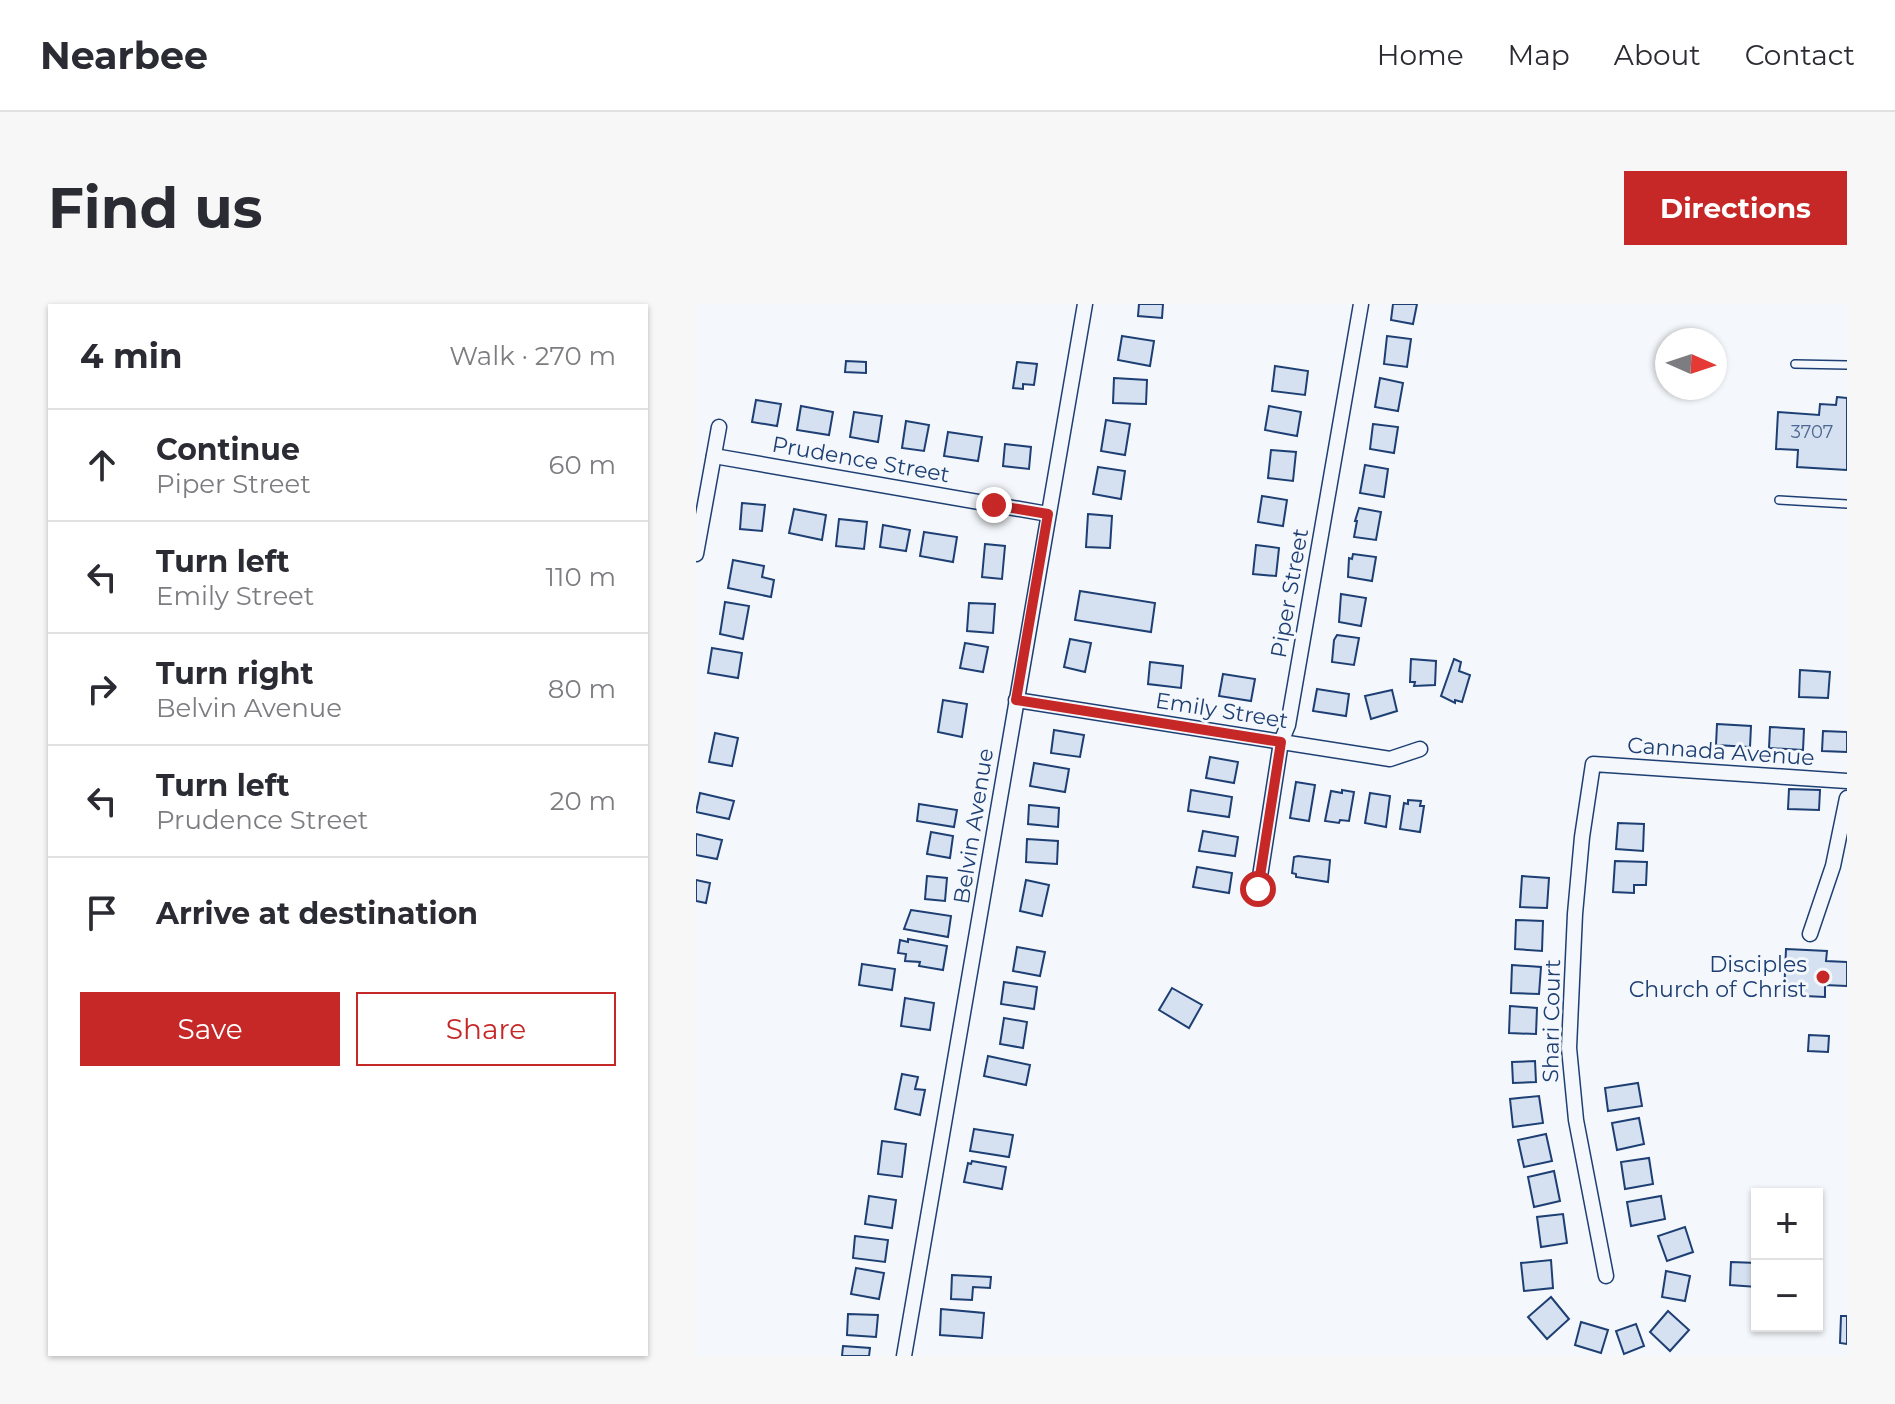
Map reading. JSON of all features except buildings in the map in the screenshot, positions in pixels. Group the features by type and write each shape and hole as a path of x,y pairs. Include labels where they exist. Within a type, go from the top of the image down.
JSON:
{"street":[{"name":"Belvin Avenue","path":"904,1356 1085,304"},
{"name":"Piper Street","path":"1258,889 1281,742 1288,725 1361,304"},
{"path":"696,554 719,427"},
{"name":"Prudence Street","path":"714,456 1048,514"},
{"name":"Emily Street","path":"1016,700 1390,759 1420,749"},
{"name":"Cannada Avenue","path":"1593,764 1847,781"},
{"name":"Shari Court","path":"1593,764 1575,914 1569,1048 1576,1120 1606,1276"},
{"path":"1810,934 1833,866 1847,798"}],"lane":[{"path":"1795,364 1847,365"},
{"path":"1779,500 1847,504"}],"place":[{"name":"Disciples Church of Christ","path":"1823,977"}],"route":[{"path":"994,505 1048,514 1016,700 1281,742 1258,889"}]}
